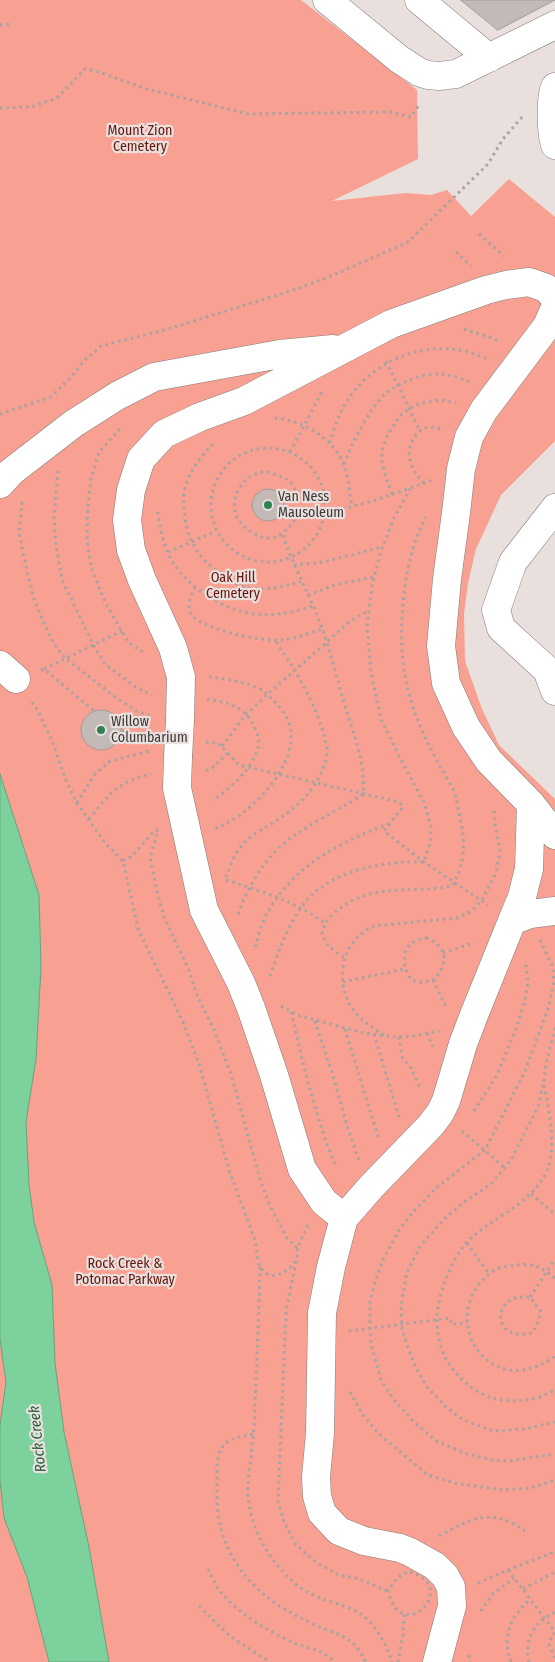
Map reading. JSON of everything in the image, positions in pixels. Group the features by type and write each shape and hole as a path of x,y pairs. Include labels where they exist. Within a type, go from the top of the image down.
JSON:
{"street":[{"path":"326,0 399,59 419,72 433,76 456,74 555,25"},
{"path":"419,0 489,58"},
{"path":"554,90 553,133 555,145"},
{"path":"349,1203 302,1169 274,1075 250,1008 229,960 209,922 174,830 177,788 163,762 181,711 181,677 172,648 131,550 127,520 132,490 142,459 164,434 200,417 244,401 390,324 486,290 506,285 529,282 546,288 555,298 555,301"},
{"path":"555,308 547,326 482,416 460,469 442,646 446,682 466,727 489,762 530,804 555,835"},
{"path":"0,484 11,472 64,431 117,396 154,377 280,354 347,347"},
{"path":"555,508 513,562 496,610 501,628 547,670 555,691"},
{"path":"437,1662 452,1606 451,1587 445,1576 436,1566 410,1552 400,1548 364,1541 339,1531 322,1513 317,1496 316,1476 320,1433 322,1313 349,1203 391,1167 437,1118 446,1101 463,1044 464,1020 526,921 522,897 529,869 530,804"}],"path":[{"path":"0,25 10,24"},
{"path":"0,108 31,107 57,98 85,69 147,89 248,114 390,112 411,117 433,76"},
{"path":"0,414 51,397 100,346 168,329 300,288 408,242 488,164 502,139 533,105 554,90"},
{"path":"464,328 500,340 519,363"},
{"path":"373,334 397,387 420,431"},
{"path":"330,444 341,412 351,395 364,379 387,363 410,353 436,348 464,351 484,358 519,363"},
{"path":"344,464 348,453 373,409 385,395 416,378 436,374 458,377 482,416"},
{"path":"290,452 324,388"},
{"path":"392,494 382,452 387,435 401,415 416,405 432,401 450,401 482,416"},
{"path":"424,483 417,476 411,462 408,452 411,440 420,431 429,427 450,429 482,416"},
{"path":"274,417 288,419 304,426 330,444 344,464 352,505"},
{"path":"64,431 56,477 54,518 56,546 62,580 93,644 105,664 138,688 181,711"},
{"path":"216,440 192,468 184,494 185,517 197,552 208,566 244,587 275,588 301,582"},
{"path":"199,446 206,451"},
{"path":"267,446 290,452 311,467 321,483 326,511 324,524 306,548 290,558 269,561 252,560 242,556 227,545 216,531 210,501 215,486 231,460 245,451 267,446"},
{"path":"29,458 24,483 19,533 33,596 54,644 65,658 118,699 137,711 181,711 226,703 240,708 247,714 258,734 258,748 248,767 223,793 213,800"},
{"path":"267,472 285,478 296,491 297,514 292,524 282,533 272,538 256,535 240,522 234,512 240,486 254,474 267,472"},
{"path":"297,514 309,514 362,504 410,489 436,478 444,478 459,486 432,506 418,531 407,573 402,616 402,652 405,678 415,712 427,742 454,792 463,830 464,854 452,886 434,889 388,890 364,895 348,901 329,917 322,932 324,941 331,949 344,957"},
{"path":"410,489 394,518 382,547 374,577 367,625 372,673 380,719 424,802 431,827 430,844 424,862"},
{"path":"158,511 168,552 173,562 195,586 211,599 236,611 278,615 313,606"},
{"path":"168,552 216,531"},
{"path":"282,533 290,558 313,606 327,642 357,744 365,779 363,794 332,812 276,851 258,874 242,902 229,960 244,979 262,922 276,898 300,872 333,848 360,834 390,824"},
{"path":"294,565 324,562 382,547"},
{"path":"308,595 338,584 374,577"},
{"path":"195,586 189,603 192,616 219,630 241,636 281,640 322,629"},
{"path":"222,746 247,714 294,670 344,625 358,615 369,611"},
{"path":"8,672 44,669 122,630"},
{"path":"209,922 230,866 243,844 282,817 310,794 328,752 322,726 311,702 275,640"},
{"path":"44,669 94,711"},
{"path":"8,672 38,711 76,803 105,843 122,860 138,929 183,1022 199,1064 230,1173 255,1240 258,1251 257,1258 266,1274 282,1274 291,1268 295,1262 298,1252 297,1248 309,1224 349,1203"},
{"path":"122,860 131,858 154,832 159,830 216,828 228,823 253,805 273,782 290,753 292,732 289,723 282,710 259,688 239,681 191,674 181,677"},
{"path":"122,731 153,736"},
{"path":"204,742 218,743 239,765 400,802 403,807 384,831 424,862 482,900 526,921 539,938 553,967 554,982 548,1009 526,1071 485,1150 436,1188 399,1230 383,1260 375,1282 370,1301 370,1329 371,1344 381,1380 394,1400 414,1422 436,1441 464,1453 508,1462 555,1454"},
{"path":"76,803 95,774 110,761 126,755 153,750 163,762 126,782 110,794 89,820"},
{"path":"205,772 228,753"},
{"path":"384,1035 364,1021 354,1011 348,1001 343,982 344,957 364,930 374,926 457,918 472,911 482,900 496,873 500,852 494,806 486,776 489,762"},
{"path":"159,830 150,858 165,919 188,968 197,995 215,1032 231,1074 260,1179 270,1206 287,1238 297,1248"},
{"path":"268,981 299,911 326,884 337,877 385,864 424,862"},
{"path":"225,880 302,908 326,924"},
{"path":"474,1112 497,1075 516,1029 525,1000 528,982 526,963 518,949 526,921"},
{"path":"426,938 432,941 443,953 443,968 433,980 417,982 412,979 406,969 405,955 410,944 418,940 426,938"},
{"path":"343,982 406,969"},
{"path":"279,1004 297,1015 345,1028 399,1037 413,1036 438,1031 464,1020 433,980"},
{"path":"291,1011 308,1083 326,1142 349,1203"},
{"path":"315,1020 348,1129 349,1203"},
{"path":"345,1028 378,1139 391,1167"},
{"path":"555,1028 538,1107 512,1160 491,1184 467,1200 444,1219 421,1245 408,1272 401,1307 402,1330 414,1364 427,1387 444,1406 463,1420 493,1431 525,1429 555,1422"},
{"path":"374,1034 410,1148"},
{"path":"399,1037 402,1057 412,1068 421,1094 431,1113 437,1118"},
{"path":"544,1082 554,1141 548,1170 531,1194 468,1243 456,1256 438,1300 437,1334 444,1357 456,1375 479,1392 490,1397 523,1401 548,1394 555,1390"},
{"path":"456,1137 465,1126"},
{"path":"462,1131 505,1168"},
{"path":"531,1194 555,1214"},
{"path":"468,1243 488,1274"},
{"path":"530,1298 555,1259"},
{"path":"555,1278 534,1265 501,1266 488,1274 470,1297 467,1323 467,1331 483,1356 504,1369 516,1371 532,1368 549,1361 555,1356"},
{"path":"260,1266 255,1406 248,1478 248,1495 253,1520 262,1544 269,1555 290,1578 306,1592 361,1614 376,1629 389,1652 392,1662"},
{"path":"513,1298 530,1298 541,1312 532,1333 521,1335 511,1333 503,1328 500,1316 504,1304 513,1298"},
{"path":"321,1333 370,1329 450,1318 450,1324 467,1323"},
{"path":"347,1385 362,1415 380,1435 428,1474 455,1483 503,1490 531,1488 555,1480"},
{"path":"253,1434 238,1437 221,1446 217,1459 217,1490 221,1528 231,1556 246,1579 269,1600 293,1615 350,1639 361,1652 366,1662"},
{"path":"410,1552 482,1516 511,1521 525,1531"},
{"path":"451,1592 555,1552"},
{"path":"208,1570 217,1587 252,1619 273,1633 294,1643 324,1653 334,1662"},
{"path":"508,1570 555,1632 549,1644 555,1658"},
{"path":"410,1572 418,1574 426,1581 431,1598 427,1606 420,1612 412,1615 404,1614 398,1612 393,1606 388,1592 396,1579 402,1574 410,1572"},
{"path":"523,1589 555,1572"},
{"path":"478,1615 494,1594 514,1578"},
{"path":"511,1662 508,1654 508,1630 512,1620 530,1599"},
{"path":"200,1606 231,1637 270,1662"},
{"path":"529,1662 528,1643 539,1622 555,1612"},
{"path":"398,1662 404,1635 404,1614"},
{"path":"469,1650 470,1662"}],"green space":[{"name":"Oak Hill Cemetery","path":"0,0 301,0 417,90 418,159 332,201 405,193 431,195 447,190 471,216 509,179 555,217 555,441 501,495 476,549 468,583 464,614 465,661 482,709 499,745 555,799 555,1662 0,1662"}],"water":[{"name":"Rock Creek","path":"0,774 39,895 41,967 36,1059 26,1122 29,1185 34,1222 52,1285 55,1363 64,1432 89,1547 109,1662 49,1662 27,1577 4,1518 0,1481 0,1425 6,1382 0,1340"}],"building":[{"path":"461,0 555,0 498,30"},
{"name":"Van Ness Mausoleum","path":"268,489 274,490 279,494 283,499 283,511 279,516 274,520 268,521 262,520 257,516 253,511 252,505 253,499 257,494 262,490"},
{"name":"Willow Columbarium","path":"105,710 112,713 118,719 121,730 120,738 112,747 105,750 97,750 90,747 82,738 81,726 84,719 93,711"}],"place":[{"name":"Van Ness Mausoleum","path":"268,505"},
{"name":"Willow Columbarium","path":"101,730"}],"park label":[{"name":"Mount Zion Cemetery","path":"140,140"},
{"name":"Rock Creek & Potomac Parkway","path":"125,1272"}]}
